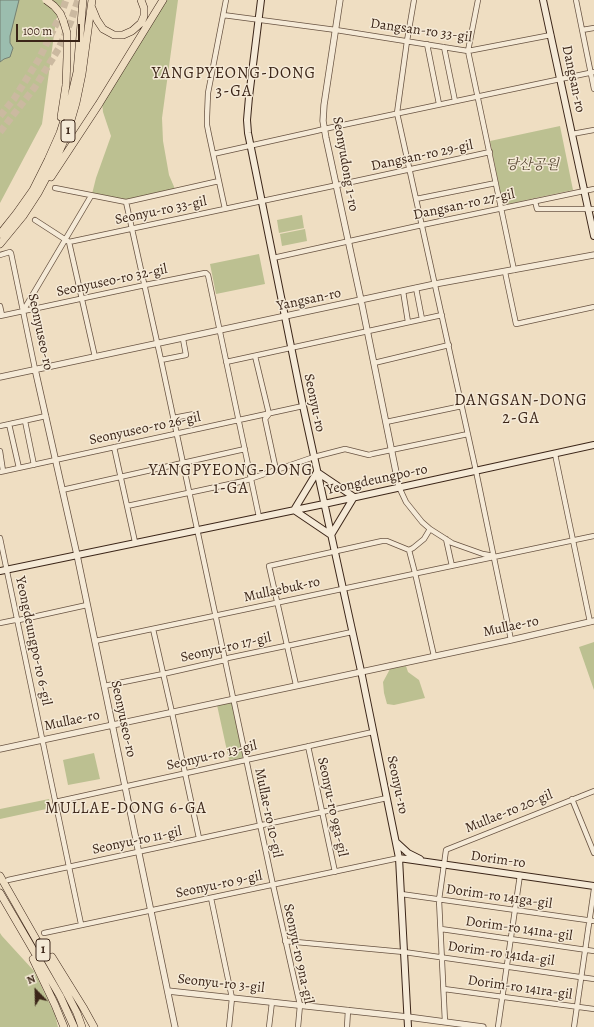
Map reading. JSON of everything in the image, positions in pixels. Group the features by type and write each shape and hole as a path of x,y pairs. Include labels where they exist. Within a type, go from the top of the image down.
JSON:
{"main road":[{"path":"46,0 60,13 67,33 66,85 61,118 52,153"},
{"name":"1","path":"0,234 33,190 52,153 60,133 70,102 76,72 83,0"},
{"path":"91,3 96,20 103,29 114,35 123,35 132,31 140,24 144,16 144,8 141,0"},
{"path":"38,193 54,174 78,137 163,0"},
{"name":"Seonyu-ro","path":"261,0 247,120 250,145 303,406 400,858 408,1027"},
{"name":"Dangsan-ro","path":"543,0 584,191 591,210 594,236"},
{"name":"1","path":"0,244 23,216 38,193 67,134 76,103 82,74 91,3"},
{"name":"Yeongdeungpo-ro","path":"0,571 324,504 594,445"},
{"path":"317,472 354,497 331,536 294,510 317,472"},
{"path":"396,842 408,853 425,862"},
{"name":"Dorim-ro","path":"400,858 594,886"},
{"name":"1","path":"0,876 65,990 77,1013 82,1027"},
{"name":"1","path":"0,893 64,1027"},
{"name":"1","path":"18,907 45,946 87,1013 94,1027"},
{"name":"1","path":"10,912 60,996 74,1027"}],"street":[{"path":"225,209 207,125 208,93 226,0"},
{"name":"Seonyudong 1-ro","path":"340,0 324,105 323,121 399,487"},
{"path":"414,0 397,113 449,345 511,640"},
{"path":"478,0 468,51 514,270"},
{"path":"576,0 592,72 594,89"},
{"path":"223,15 336,30"},
{"path":"582,30 594,28"},
{"name":"Dangsan-ro 33-gil","path":"336,30 468,51 551,35"},
{"path":"427,44 439,104"},
{"path":"444,47 455,101"},
{"path":"213,154 592,72"},
{"path":"572,134 594,130"},
{"name":"Dangsan-ro 29-gil","path":"336,186 490,152"},
{"path":"55,188 126,202 219,181"},
{"path":"416,199 496,183"},
{"path":"261,202 336,186"},
{"name":"Dangsan-ro 27-gil","path":"348,241 594,189"},
{"path":"23,311 67,241 91,196"},
{"path":"535,201 537,209 591,210"},
{"name":"Mullae-ro 10-gil","path":"126,202 273,885"},
{"name":"Seonyu-ro 33-gil","path":"67,241 261,202"},
{"path":"35,220 67,241 82,298 95,357"},
{"path":"273,258 348,241"},
{"name":"Seonyuseo-ro","path":"0,255 11,253 35,369 77,556 175,1027"},
{"name":"Yangsan-ro","path":"0,377 435,284 594,255"},
{"path":"505,272 516,324 594,307"},
{"name":"Seonyuseo-ro 32-gil","path":"1,316 206,273 208,275 219,331"},
{"path":"416,288 422,319"},
{"path":"403,291 408,322"},
{"path":"0,306 1,316"},
{"path":"226,362 442,315"},
{"path":"219,331 259,517"},
{"path":"161,360 186,355 182,339"},
{"path":"374,362 449,345"},
{"path":"255,356 269,414 265,419 276,470"},
{"name":"Seonyuseo-ro 26-gil","path":"2,471 303,406"},
{"path":"386,422 462,406"},
{"path":"173,418 194,414"},
{"path":"0,426 46,416"},
{"path":"24,421 34,464"},
{"path":"9,424 19,468"},
{"path":"127,506 224,486 314,457 346,450 369,455 468,434"},
{"path":"114,447 135,542"},
{"path":"62,490 245,449"},
{"path":"0,451 2,471"},
{"path":"555,454 592,622"},
{"path":"399,487 406,502 422,522 430,529 452,543 494,557"},
{"path":"409,550 424,538 430,529"},
{"name":"Mullaebuk-ro","path":"95,641 594,536"},
{"name":"Yeongdeungpo-ro 6-gil","path":"0,538 81,924"},
{"path":"446,539 452,566"},
{"path":"296,685 269,566 382,541 387,541 409,550"},
{"path":"409,550 434,656"},
{"path":"0,623 87,605"},
{"name":"Mullae-ro","path":"0,749 592,622"},
{"path":"153,629 199,838"},
{"name":"Seonyu-ro 17-gil","path":"104,686 352,632"},
{"name":"Seonyu-ro 13-gil","path":"55,802 373,732"},
{"name":"Seonyu-ro 9ga-gil","path":"308,746 335,872"},
{"name":"Mullae-ro 20-gil","path":"444,864 446,850 448,848 594,790"},
{"name":"Seonyu-ro 11-gil","path":"8,880 387,798"},
{"path":"572,799 594,853"},
{"name":"Seonyu-ro 9-gil","path":"44,933 400,858"},
{"path":"444,864 439,900 445,1022"},
{"path":"498,1027 520,875"},
{"name":"Seonyu-ro 9na-gil","path":"273,885 300,1005 298,1027"},
{"path":"574,1027 585,950 592,920 594,889"},
{"name":"Dorim-ro 141ga-gil","path":"401,894 592,920"},
{"path":"211,898 232,998 229,1027"},
{"name":"Dorim-ro 141na-gil","path":"441,929 594,951"},
{"name":"Dorim-ro 141da-gil","path":"285,941 404,952 594,979"},
{"name":"Dorim-ro 141ra-gil","path":"444,988 594,1009"},
{"name":"Seonyu-ro 3-gil","path":"168,991 348,1010 483,1027"},
{"name":"Seonyu-ro 3-gil","path":"269,1027 272,1002"},
{"path":"347,1027 348,1010"}],"green space":[{"path":"0,0 64,0 56,20 42,124 0,203"},
{"path":"165,0 178,0 162,118 163,141 169,175 175,189 126,200 92,194 111,136 103,112 102,102"},
{"name":"당산공원","path":"560,126 573,190 503,205 490,141"},
{"path":"302,215 304,228 279,233 277,220"},
{"path":"305,229 307,241 282,246 280,234"},
{"path":"259,254 265,284 216,294 210,264"},
{"path":"594,642 594,690 579,647"},
{"path":"406,666 408,672 419,680 425,698 394,705 387,704 383,682 390,669"},
{"path":"232,702 243,758 229,760 217,705"},
{"path":"94,753 100,779 68,785 63,760"},
{"path":"49,799 51,808 0,819 0,809"},
{"path":"0,933 34,971 55,1015 58,1027 0,1027"}],"shaded area":[{"path":"0,0 19,0 10,36 10,43 13,48 10,57 0,62"}],"tunnel":[{"path":"0,116 14,99 39,59 62,12 66,0"},
{"path":"0,132 35,87 59,48 71,21 78,0"}],"district":[{"name":"YANGPYEONG-DONG 3-GA","path":"234,83"},
{"name":"DANGSAN-DONG 2-GA","path":"521,410"},
{"name":"YANGPYEONG-DONG 1-GA","path":"231,480"},
{"name":"MULLAE-DONG 6-GA","path":"126,809"}]}
